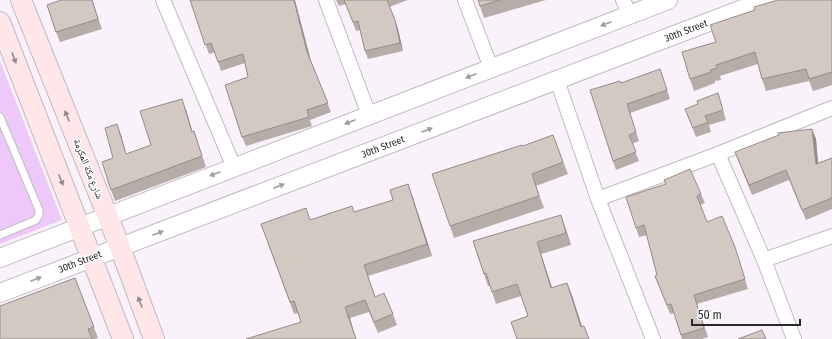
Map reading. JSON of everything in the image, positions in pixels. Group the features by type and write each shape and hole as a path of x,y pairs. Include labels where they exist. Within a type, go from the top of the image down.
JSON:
{"main road":[{"name":"شارع مكة المكرمة","path":"24,1 120,247 154,339"},
{"path":"0,22 123,339"}],"street":[{"path":"163,0 234,167"},
{"path":"326,0 369,115"},
{"path":"465,0 491,68"},
{"path":"0,258 491,68 626,7 668,0"},
{"name":"30th Street","path":"0,293 766,0"},
{"path":"557,80 598,199 654,339"},
{"path":"598,199 718,154 832,108"},
{"path":"718,154 764,260 794,339"},
{"path":"764,260 832,236"}],"lane":[{"path":"0,117 39,210 39,215 36,220 0,235"}],"shaded area":[{"path":"0,61 62,220 0,244"}],"building":[{"path":"61,0 92,0 98,19 56,32 47,5"},
{"path":"190,0 294,0 307,52 328,103 307,110 309,117 242,137 225,85 248,77 243,54 218,62 211,43 205,45"},
{"path":"344,0 387,0 395,20 400,43 365,51 358,21 353,22"},
{"path":"478,0 500,0 480,6"},
{"path":"778,0 832,0 832,72 809,79 806,69 762,79 755,52 716,65 717,68 710,70 711,72 690,79 682,52 716,42 710,25 755,10 754,7"},
{"path":"660,69 667,90 627,104 636,132 629,135 636,152 613,161 590,90 620,81 621,83"},
{"path":"718,93 723,110 705,116 708,122 693,128 685,109 698,104 697,101"},
{"path":"182,99 192,132 194,131 202,156 111,190 102,162 113,158 105,128 117,124 126,154 151,145 140,111"},
{"path":"812,129 816,164 832,158 832,198 802,210 786,170 749,185 735,152 779,135 778,133"},
{"path":"553,135 563,162 532,174 539,196 450,226 432,174 522,145 523,146"},
{"path":"690,169 701,194 697,196 707,222 722,216 735,247 745,279 694,295 704,328 681,335 671,304 667,305 655,276 657,275 644,225 636,228 626,197 666,184 664,180"},
{"path":"408,184 427,244 364,265 375,297 384,293 393,314 374,322 365,300 345,307 356,339 246,339 301,322 294,301 290,302 261,224 306,208 310,220 352,206 354,212 393,200 390,190"},
{"path":"561,215 566,233 537,242 551,288 567,283 581,327 584,326 589,339 517,339 511,322 528,316 517,284 492,292 486,273 484,274 473,241"},
{"path":"75,278 94,327 88,329 92,339 0,339 0,306"},
{"path":"762,330 766,339 738,339"}]}
